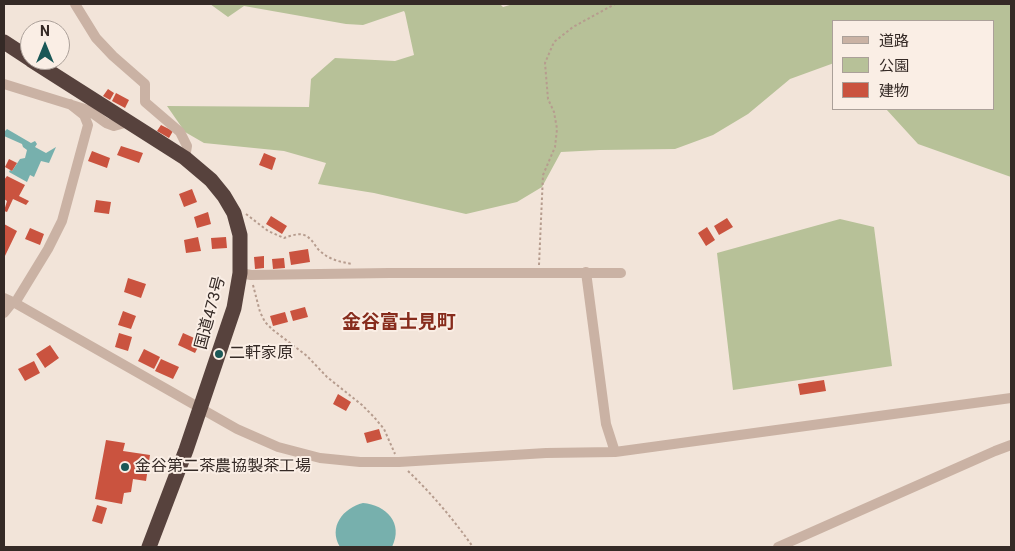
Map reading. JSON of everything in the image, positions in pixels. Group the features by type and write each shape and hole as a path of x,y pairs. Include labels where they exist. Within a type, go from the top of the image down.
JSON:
{"highway":[{"name":"国道473号","path":"4,42 20,53"},
{"name":"国道473号","path":"47,70 185,158 211,180 224,196 234,213 240,235 245,274 186,450 149,547"}],"street":[{"path":"75,4 96,38 145,84 145,102 180,132 187,146 185,158"},
{"path":"4,84 88,110 106,123 114,126 128,122"},
{"path":"4,313 10,301 48,249 62,221 88,126 84,115 70,104"},
{"path":"586,272 606,424 615,452"},
{"path":"245,274 621,273"},
{"path":"10,301 237,429 278,447 320,458 360,462 399,462 546,453 615,452 1011,398"},
{"path":"778,547 1011,445"}],"path":[{"path":"538,273 543,176 555,148 557,129 554,112 548,99 545,63 554,42 616,4"},
{"path":"240,210 268,231 284,238 297,234 307,236 319,251 335,262 357,264"},
{"path":"245,274 265,322 307,356 327,377 374,417 384,428 399,462 420,482 473,547"}],"green space":[{"path":"210,4 500,4 503,7 513,4 1011,4 1011,177 918,144 887,110 995,110 995,20 832,20 832,64 790,79 748,114 713,135 675,149 561,152 542,187 517,202 466,214 374,193 318,184 326,163 284,151 204,143 185,132 167,106 309,107 311,79 335,58 395,61 414,55 404,11 363,25 346,24 244,6 228,17"},
{"path":"840,219 874,227 892,366 733,390 717,253"}],"water":[{"path":"7,129 31,143 35,141 37,144 35,147 46,153 56,147 49,163 41,161 34,177 30,175 27,182 9,172 10,170 12,171 20,159 25,158 27,150 22,144 4,136 4,132"},
{"path":"363,503 379,507 391,517 396,530 392,547 340,547 336,532 339,519 349,509"}],"building":[{"path":"108,89 114,93 110,100 103,96"},
{"path":"116,93 129,100 125,108 112,101"},
{"path":"161,125 173,131 169,138 157,131"},
{"path":"121,146 143,153 139,163 117,155"},
{"path":"92,151 110,158 107,168 88,161"},
{"path":"264,153 276,158 272,170 259,165"},
{"path":"9,159 17,163 12,171 5,167"},
{"path":"7,176 25,185 19,196 29,201 26,205 13,199 7,212 4,211 7,201 4,199 4,180"},
{"path":"192,189 197,202 184,207 179,194"},
{"path":"96,200 111,202 109,214 94,212"},
{"path":"208,212 211,224 197,228 194,217"},
{"path":"271,216 287,226 282,234 266,224"},
{"path":"727,218 733,227 719,235 714,226"},
{"path":"4,224 17,231 4,258"},
{"path":"707,227 715,240 706,246 698,233"},
{"path":"30,228 44,234 40,245 25,239"},
{"path":"198,237 201,251 186,253 184,240"},
{"path":"226,237 227,248 212,249 211,238"},
{"path":"308,249 310,262 291,265 289,252"},
{"path":"264,256 264,268 255,269 254,257"},
{"path":"284,258 285,268 273,269 272,259"},
{"path":"128,278 146,284 141,298 124,292"},
{"path":"305,307 308,317 293,321 290,311"},
{"path":"123,311 136,316 131,329 118,325"},
{"path":"285,312 288,322 273,326 270,316"},
{"path":"119,333 132,337 128,351 115,347"},
{"path":"183,333 201,341 195,353 178,345"},
{"path":"50,345 59,358 45,368 36,354"},
{"path":"144,349 160,357 154,369 138,361"},
{"path":"161,359 179,367 173,379 155,371"},
{"path":"34,361 40,373 25,381 18,369"},
{"path":"824,380 826,391 800,395 798,384"},
{"path":"338,394 351,402 346,411 333,404"},
{"path":"379,429 382,439 367,443 364,433"},
{"name":"金谷第二茶農協製茶工場","path":"106,440 125,443 123,451 150,455 146,481 133,479 131,492 124,493 122,504 95,499"},
{"path":"97,505 107,508 102,524 92,521"}],"place":[{"name":"二軒家原","path":"219,354"},
{"name":"金谷第二茶農協製茶工場","path":"125,467"}],"district":[{"name":"金谷富士見町","path":"399,323"}]}
